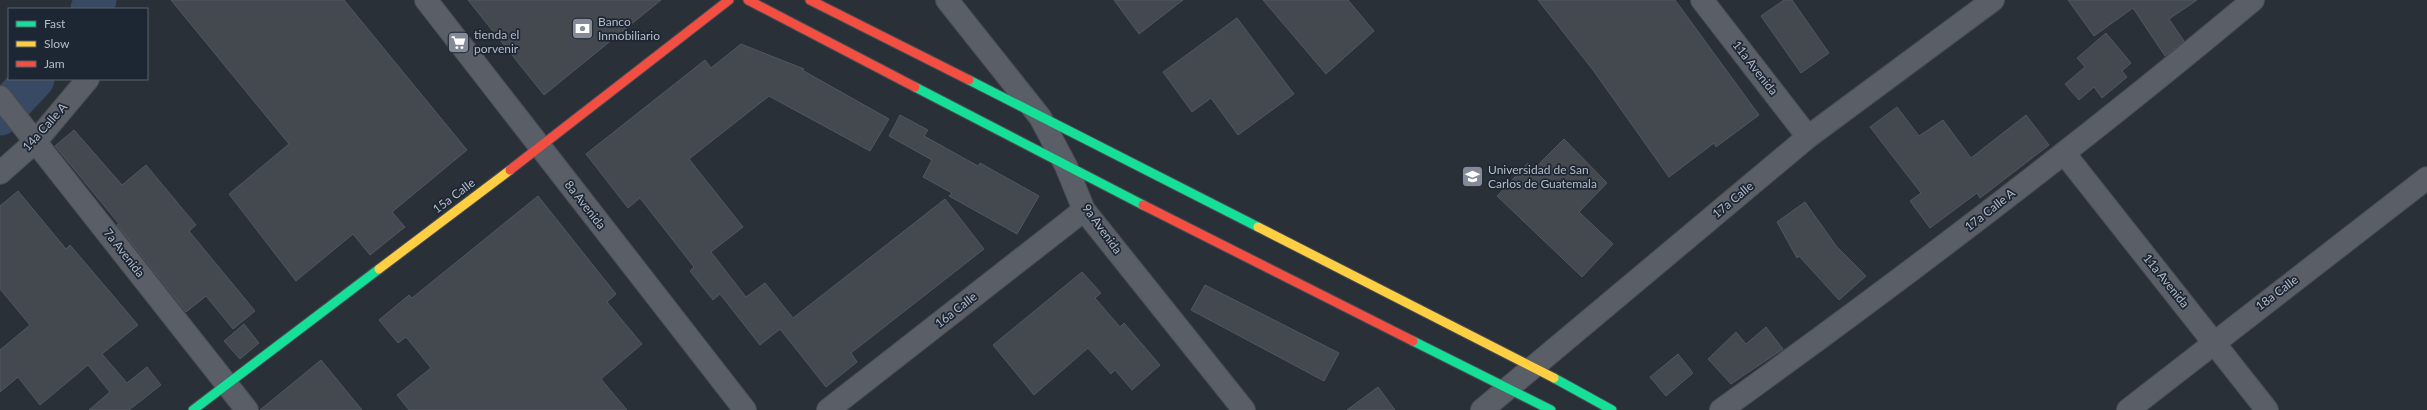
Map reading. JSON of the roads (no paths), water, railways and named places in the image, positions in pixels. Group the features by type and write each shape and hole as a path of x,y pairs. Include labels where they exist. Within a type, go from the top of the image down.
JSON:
{"main road":[{"name":"15a Calle","path":"193,410 540,147 729,0"},
{"path":"748,0 1066,166 1552,410"},
{"path":"810,0 1535,368 1612,410"}],"street":[{"name":"8a Avenida","path":"426,0 745,410"},
{"name":"9a Avenida","path":"947,0 1040,117 1066,166 1084,210 1244,410"},
{"name":"11a Avenida","path":"1702,0 1808,137"},
{"name":"17a Calle","path":"1482,410 1535,368 1808,137 1992,0"},
{"name":"17a Calle A","path":"1721,410 1839,325 2064,153 2253,0"},
{"name":"14a Calle A","path":"0,173 30,134 87,80"},
{"name":"7a Avenida","path":"0,97 247,410"},
{"name":"11a Avenida","path":"2064,153 2267,410"},
{"name":"18a Calle","path":"2128,410 2427,178"},
{"name":"16a Calle","path":"828,410 1084,210"}],"waterway":[{"path":"92,8 96,0"},
{"path":"0,115 33,80"}],"place":[{"name":"Banco Inmobiliario","path":"583,29"},
{"name":"tienda el porvenir","path":"458,42"},
{"name":"Universidad de San Carlos de Guatemala","path":"1472,177"}]}
